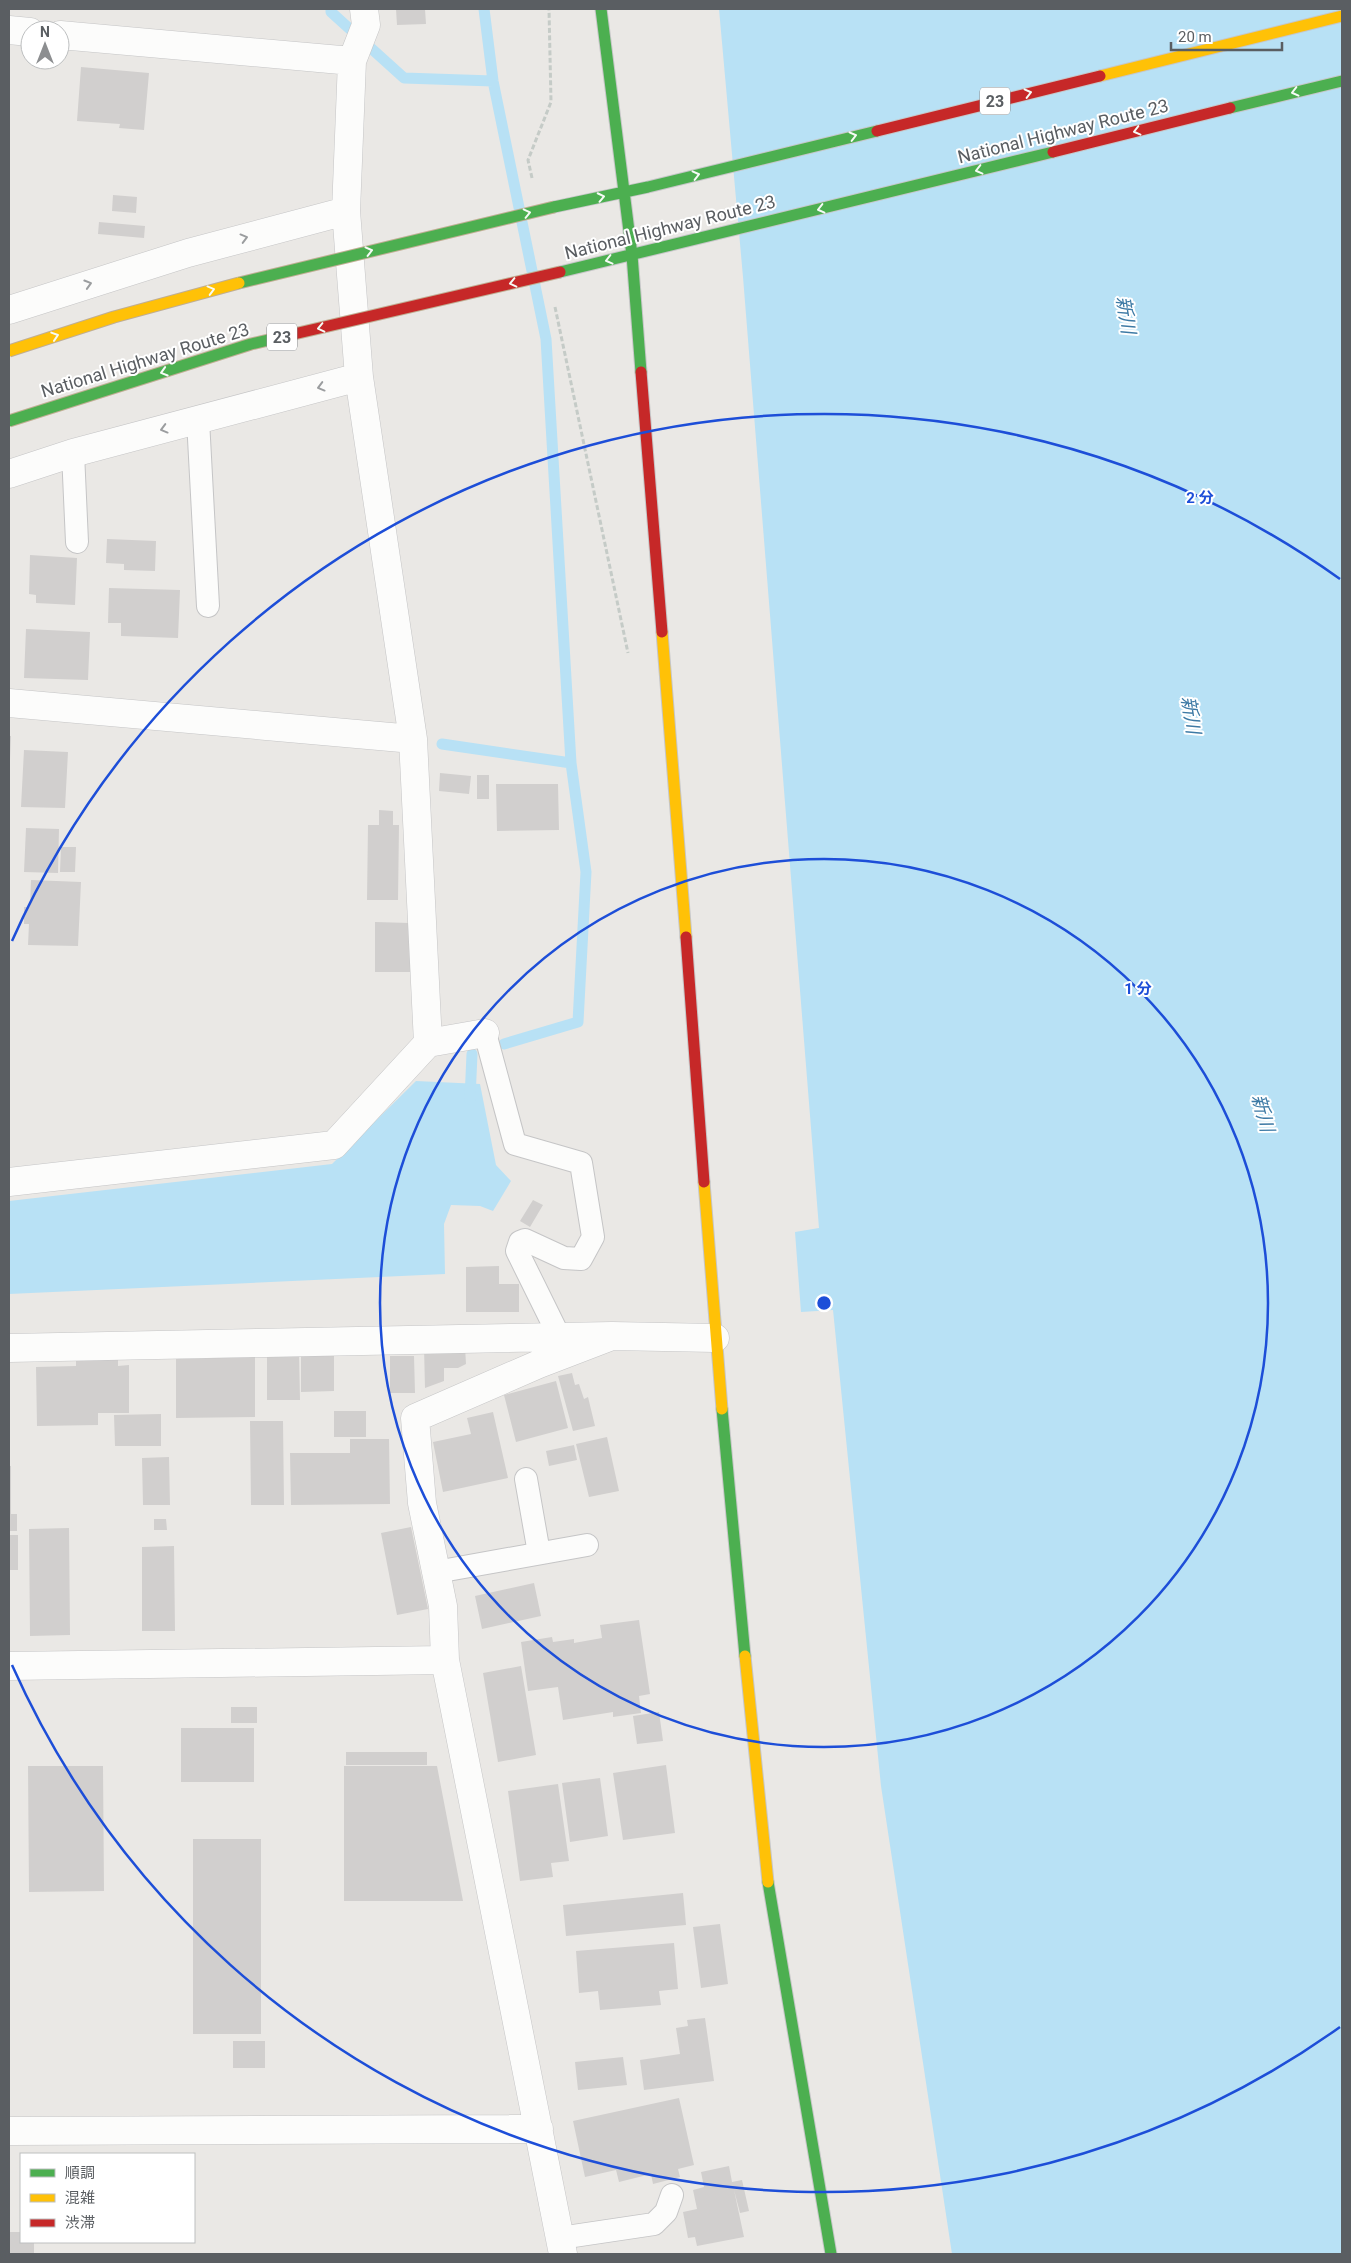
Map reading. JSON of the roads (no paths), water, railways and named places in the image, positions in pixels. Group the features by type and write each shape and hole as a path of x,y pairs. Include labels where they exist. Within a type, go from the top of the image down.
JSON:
{"main road":[{"path":"601,9 622,193 632,254 715,1338 766,1870 831,2254"},
{"name":"23","path":"9,351 114,317 241,282 554,207 648,187 1342,16"},
{"name":"National Highway Route 23","path":"9,421 251,344 657,249 1342,80"}],"street":[{"path":"365,17 354,56 346,211 359,377 413,739 428,1043"},
{"path":"70,36 354,56"},
{"path":"9,310 188,253 346,211"},
{"path":"9,474 73,453 359,377"},
{"path":"9,703 413,739"},
{"path":"9,1182 334,1145 428,1043 485,1033"},
{"path":"9,1348 612,1336 715,1338"},
{"path":"561,2246 540,2129 445,1660 443,1606 422,1503 415,1418 540,1364 612,1336"},
{"path":"9,1666 445,1660"},
{"path":"9,2131 540,2129"}],"lane":[{"path":"198,420 208,606"},
{"path":"73,453 77,542"},
{"path":"485,1033 515,1144 581,1163 593,1237 581,1259 564,1258 525,1240 520,1242 517,1251 560,1338"},
{"path":"526,1479 540,1553"},
{"path":"436,1572 587,1545"},
{"path":"561,2246 654,2224 666,2212 672,2195"}],"water":[{"name":"新川","path":"719,9 1342,9 1342,2254 952,2254 881,1786 833,1310 801,1312 795,1232 819,1228 743,277"},
{"path":"416,1081 480,1084 496,1165 511,1181 493,1211 480,1206 451,1205 444,1224 445,1274 9,1294 9,1201 332,1164"}],"waterway":[{"path":"331,9 331,12 404,78 493,81"},
{"path":"484,9 493,81 546,339 571,763 586,872 578,1022 504,1044"},
{"path":"442,744 571,763"},
{"path":"470,1099 472,1054"}]}
